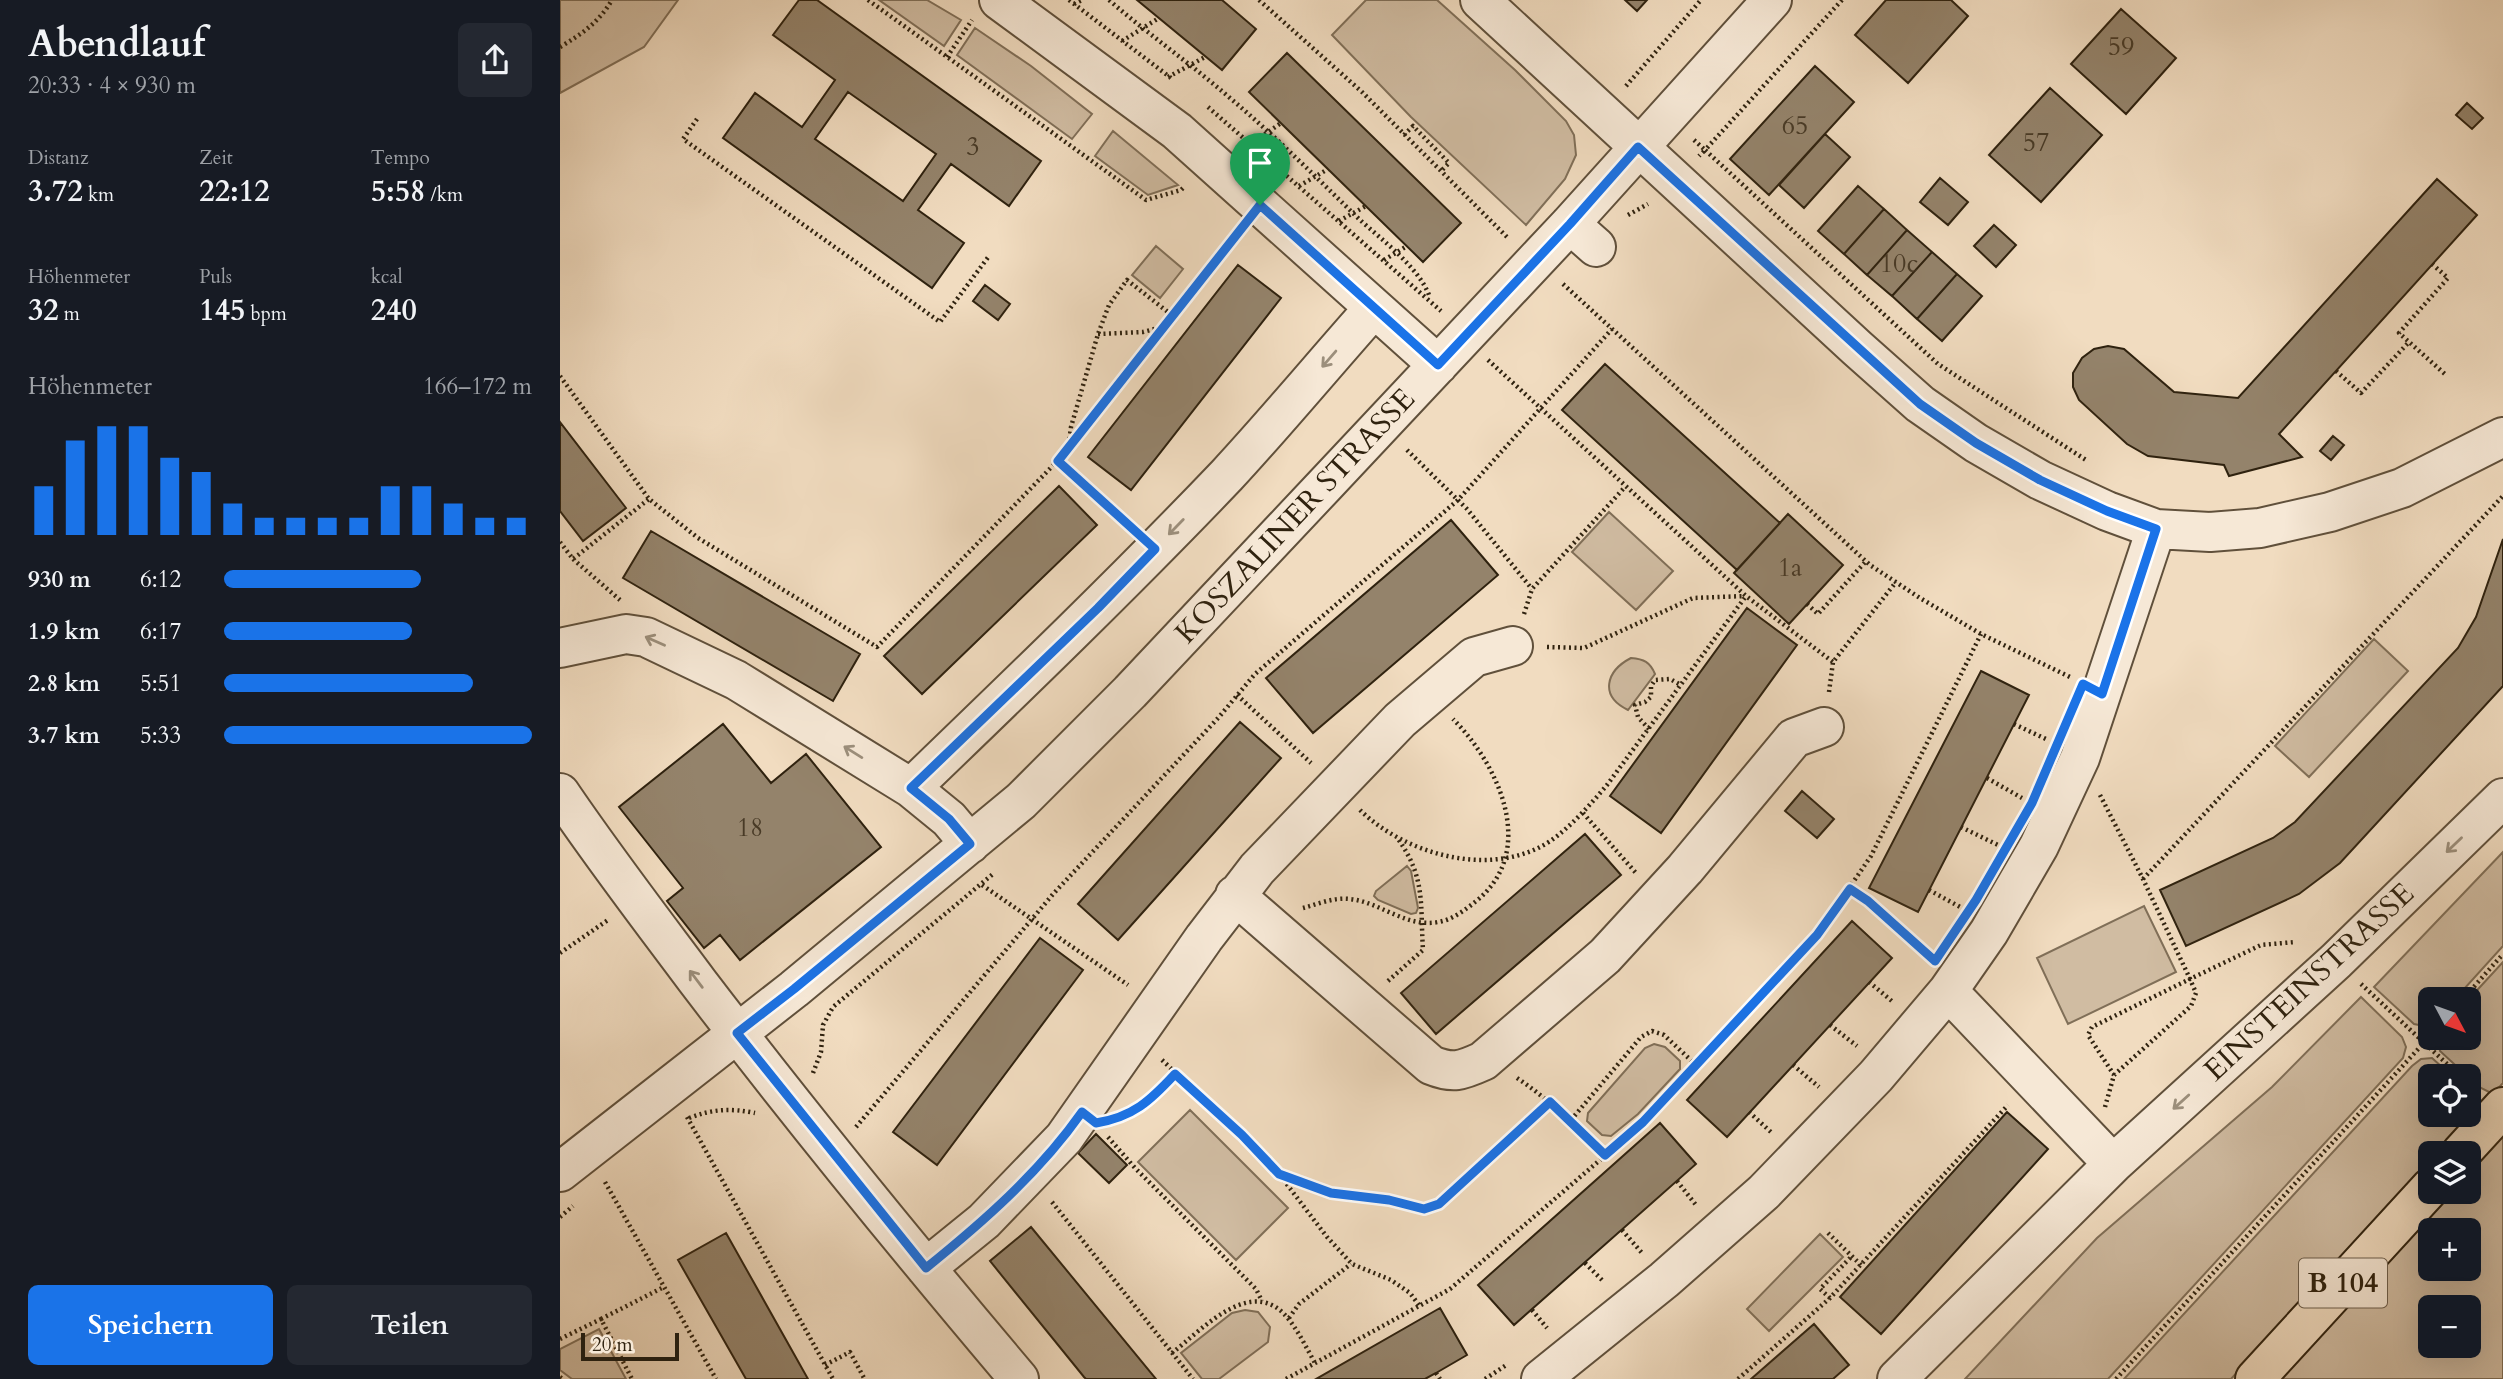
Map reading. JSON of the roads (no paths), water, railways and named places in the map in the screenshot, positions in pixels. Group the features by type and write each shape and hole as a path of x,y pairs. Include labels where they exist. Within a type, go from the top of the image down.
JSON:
{"main road":[{"path":"2472,1141 2503,1107"},
{"name":"B 104","path":"2255,1379 2418,1201"}],"street":[{"path":"1480,0 1920,404 1976,443 2040,480 2107,511 2156,529 2210,533 2260,528 2330,512 2402,488 2503,437"},
{"name":"KOSZALINER STRASSE","path":"573,1162 794,989 1021,801 1130,692 1534,261 1583,235 1638,147 1772,0"},
{"path":"988,6 1166,122 1438,365"},
{"path":"911,788 1098,608 1155,549 1229,472 1374,308"},
{"path":"1527,1370 1664,1280 1764,1192 1876,1076 1942,976 1989,932 2039,846 2069,751 2102,694 2156,529"},
{"path":"560,648 626,634 646,637 736,680 911,788 949,819 970,844"},
{"path":"926,1268 984,1221 1064,1138 1089,1118 1147,1020 1235,895 1257,869 1400,720 1474,657 1513,646"},
{"path":"1235,895 1431,1065 1447,1072 1465,1070 1483,1061 1605,956 1794,738 1824,727"},
{"path":"560,793 636,901 737,1033 1019,1379"},
{"name":"EINSTEINSTRASSE","path":"1897,1379 2113,1164 2336,961 2503,798"},
{"path":"1942,976 2030,1077 2113,1164"}]}
